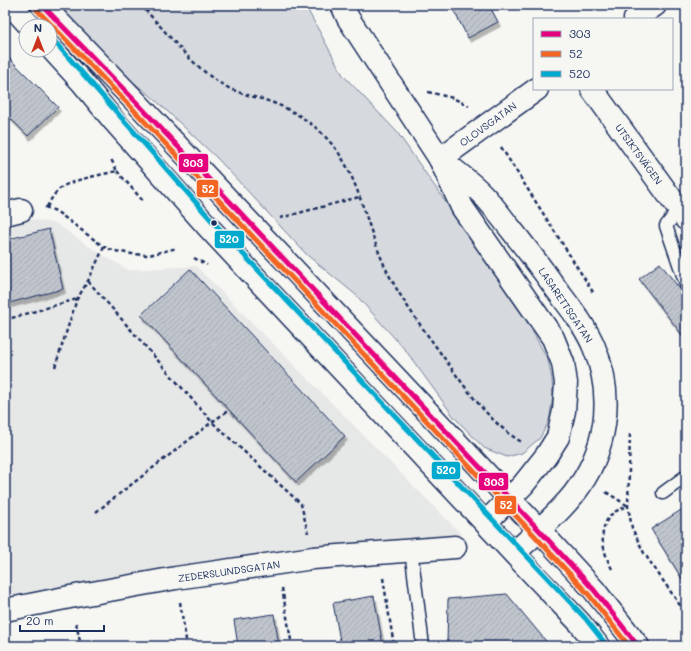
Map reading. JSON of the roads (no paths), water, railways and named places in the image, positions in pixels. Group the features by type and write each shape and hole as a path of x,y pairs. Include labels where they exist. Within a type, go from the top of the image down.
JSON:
{"street":[{"path":"11,5 23,18"},
{"path":"42,5 136,102 345,326 539,530 594,590 638,646"},
{"name":"LASARETTSGATAN","path":"342,5 348,18 440,159 462,207 553,338 563,363 566,383 564,411 558,437 546,456 523,485 486,522"},
{"path":"636,18 655,5"},
{"path":"58,56 209,228 580,623 598,646"},
{"name":"OLOVSGATAN","path":"440,159 536,90"},
{"name":"UTSIKTSVÄGEN","path":"593,90 682,214"},
{"name":"LASARETTSGATAN","path":"440,159 483,195 546,274 580,323 593,346 603,370 606,394 606,418 600,444 584,479 572,496 514,553"},
{"name":"ZEDERSLUNDSGATAN","path":"5,610 176,578 313,558 455,547"}],"lane":[{"path":"682,214 666,226 686,284"},
{"path":"663,493 686,476"},
{"path":"411,550 423,646"}]}
